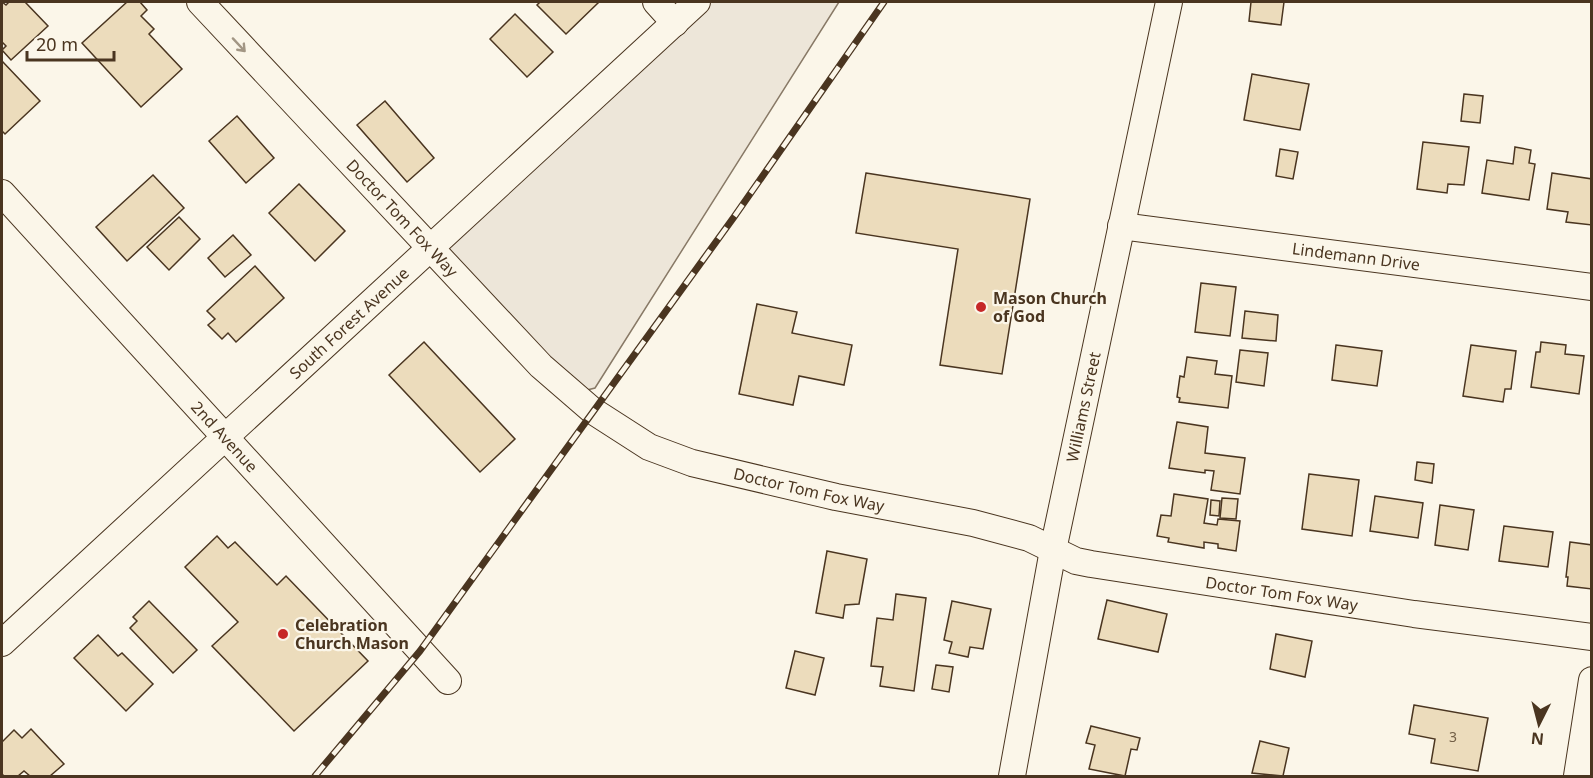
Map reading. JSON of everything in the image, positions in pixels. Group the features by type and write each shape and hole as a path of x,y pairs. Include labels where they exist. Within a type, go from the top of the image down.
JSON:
{"street":[{"name":"Doctor Tom Fox Way","path":"200,2 541,366 593,411 649,447 692,463 836,497 973,523 1029,538 1091,564 1414,614 1592,637"},
{"path":"656,2 675,23"},
{"name":"South Forest Avenue","path":"2,644 697,2"},
{"name":"Williams Street","path":"1012,777 1053,550 1169,2"},
{"name":"2nd Avenue","path":"2,193 224,439 448,681"},
{"name":"Lindemann Drive","path":"1121,226 1592,287"},
{"path":"1577,777 1592,680"}],"shaded area":[{"path":"693,2 839,2 595,388 571,394 431,248"}],"building":[{"path":"2,2 6,5 9,2 25,2 48,26 11,60 2,50 6,46 2,42"},
{"path":"127,2 140,2 147,10 141,16 154,29 149,34 182,69 141,107 82,43"},
{"path":"540,2 599,2 566,34 537,5"},
{"path":"1251,2 1284,2 1281,25 1249,21"},
{"path":"515,14 553,52 527,77 490,39"},
{"path":"2,61 40,101 5,134 2,131"},
{"path":"1252,74 1309,84 1300,130 1244,120"},
{"path":"1464,94 1483,96 1480,123 1461,121"},
{"path":"385,101 434,158 407,182 357,125"},
{"path":"237,116 274,158 246,183 209,141"},
{"path":"1423,142 1469,147 1464,185 1448,184 1447,193 1417,189"},
{"path":"1515,147 1531,150 1529,163 1535,164 1529,200 1482,193 1487,160 1513,164"},
{"path":"1280,149 1298,152 1293,179 1276,176"},
{"name":"Mason Church of God","path":"866,173 1030,199 1002,374 940,365 958,249 856,233"},
{"path":"1552,173 1592,179 1592,225 1566,222 1568,212 1547,209"},
{"path":"153,175 184,208 127,261 96,227"},
{"path":"299,184 345,231 315,261 269,213"},
{"path":"179,217 200,239 169,270 147,247"},
{"path":"233,235 251,255 225,277 208,258"},
{"path":"255,266 284,298 236,342 228,333 222,339 208,325 215,319 207,311"},
{"path":"1201,283 1236,287 1230,336 1195,332"},
{"path":"757,304 797,312 792,333 852,345 844,385 799,376 793,405 739,394"},
{"path":"1245,311 1278,315 1276,341 1242,338"},
{"path":"424,342 515,439 480,472 389,375"},
{"path":"1541,342 1566,345 1565,354 1584,356 1579,394 1531,387 1536,352 1540,352"},
{"path":"1336,345 1382,351 1377,386 1332,380"},
{"path":"1471,345 1516,351 1511,389 1505,389 1503,402 1463,396"},
{"path":"1240,350 1268,353 1264,386 1236,382"},
{"path":"1187,357 1217,361 1215,374 1232,376 1228,408 1179,402 1180,398 1177,397 1180,376 1184,377"},
{"path":"1177,422 1208,427 1205,453 1245,458 1240,494 1211,490 1214,471 1205,470 1205,473 1169,468"},
{"path":"1417,462 1434,464 1432,483 1415,480"},
{"path":"1309,474 1359,480 1352,536 1302,529"},
{"path":"1174,494 1208,499 1204,523 1217,525 1218,519 1240,521 1236,551 1218,548 1218,544 1204,542 1204,548 1168,542 1169,538 1157,536 1161,515 1171,516"},
{"path":"1375,496 1423,503 1418,538 1370,531"},
{"path":"1222,498 1238,499 1236,519 1220,518"},
{"path":"1211,500 1220,501 1219,516 1210,515"},
{"path":"1440,505 1474,510 1468,550 1435,545"},
{"path":"1504,526 1553,532 1548,567 1499,561"},
{"name":"Celebration Church Mason","path":"217,536 228,548 235,542 277,585 286,576 368,661 294,731 212,646 238,622 185,567"},
{"path":"1570,542 1592,545 1592,589 1567,586"},
{"path":"827,551 867,559 859,604 845,605 843,618 816,613"},
{"path":"896,594 926,598 914,691 880,686 883,667 871,666 877,618 893,620"},
{"path":"1107,600 1167,614 1158,652 1098,639"},
{"path":"149,601 197,650 173,673 130,628 137,621 133,617"},
{"path":"952,601 991,609 983,649 970,647 968,657 949,653 952,642 944,640"},
{"path":"1276,634 1312,641 1305,677 1270,669"},
{"path":"98,635 118,656 122,653 153,684 126,711 74,658"},
{"path":"795,651 824,658 815,695 786,688"},
{"path":"936,665 953,667 949,692 932,689"},
{"path":"1414,705 1488,718 1478,771 1431,763 1435,739 1409,734"},
{"path":"1091,726 1140,738 1137,750 1131,749 1125,776 1089,769 1095,745 1086,743"},
{"path":"31,729 64,764 50,776 30,776 24,771 18,776 4,776 2,774 2,742 14,730 22,738"},
{"path":"1260,741 1289,748 1283,776 1252,773"}],"railway":[{"path":"315,776 420,651 734,217 884,2"}],"place":[{"name":"Mason Church of God","path":"981,307"},
{"name":"Celebration Church Mason","path":"283,634"}]}
